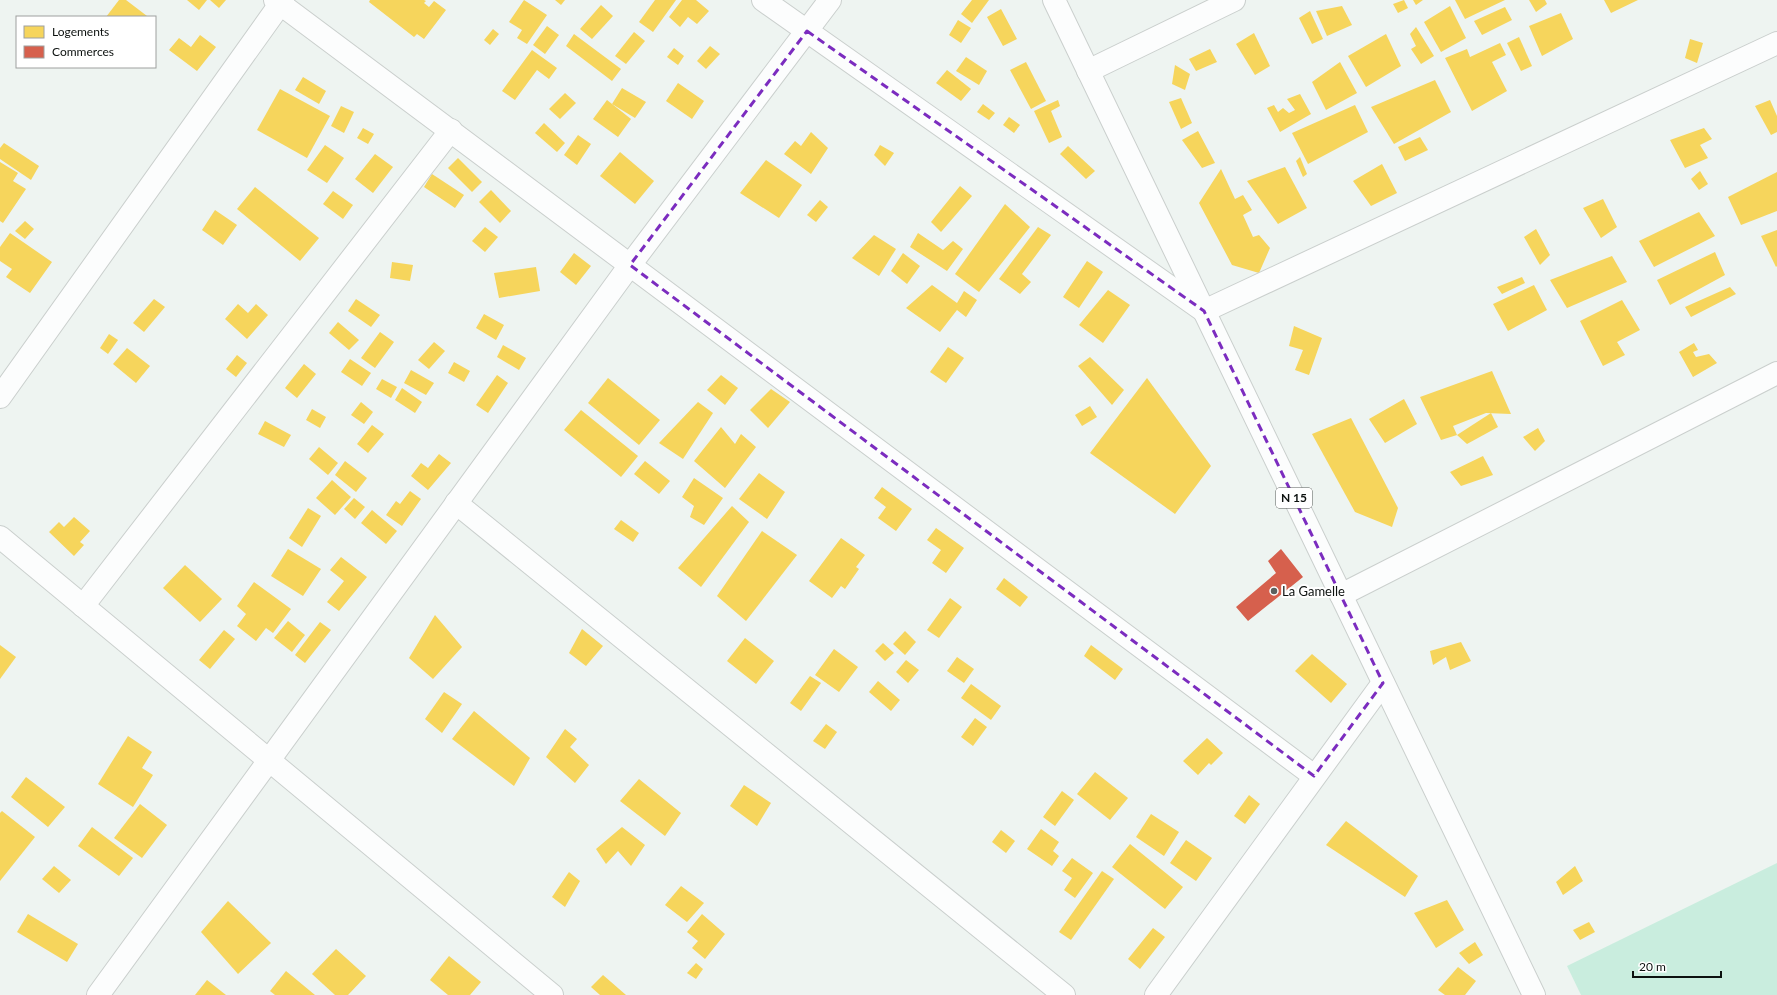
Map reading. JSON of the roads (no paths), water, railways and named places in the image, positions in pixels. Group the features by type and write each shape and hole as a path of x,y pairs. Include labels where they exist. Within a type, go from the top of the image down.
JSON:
{"street":[{"path":"762,0 1204,311 1777,43"},
{"path":"98,995 630,265 830,0"},
{"name":"N 15","path":"1054,0 1534,995"},
{"path":"1088,71 1234,0"},
{"path":"0,397 279,1 1314,776"},
{"path":"83,606 451,130"},
{"path":"1341,595 1777,373"},
{"path":"456,504 1064,995"},
{"path":"0,537 552,995"},
{"path":"1156,995 1383,683"}],"place":[{"name":"La Gamelle","path":"1274,591"}]}
